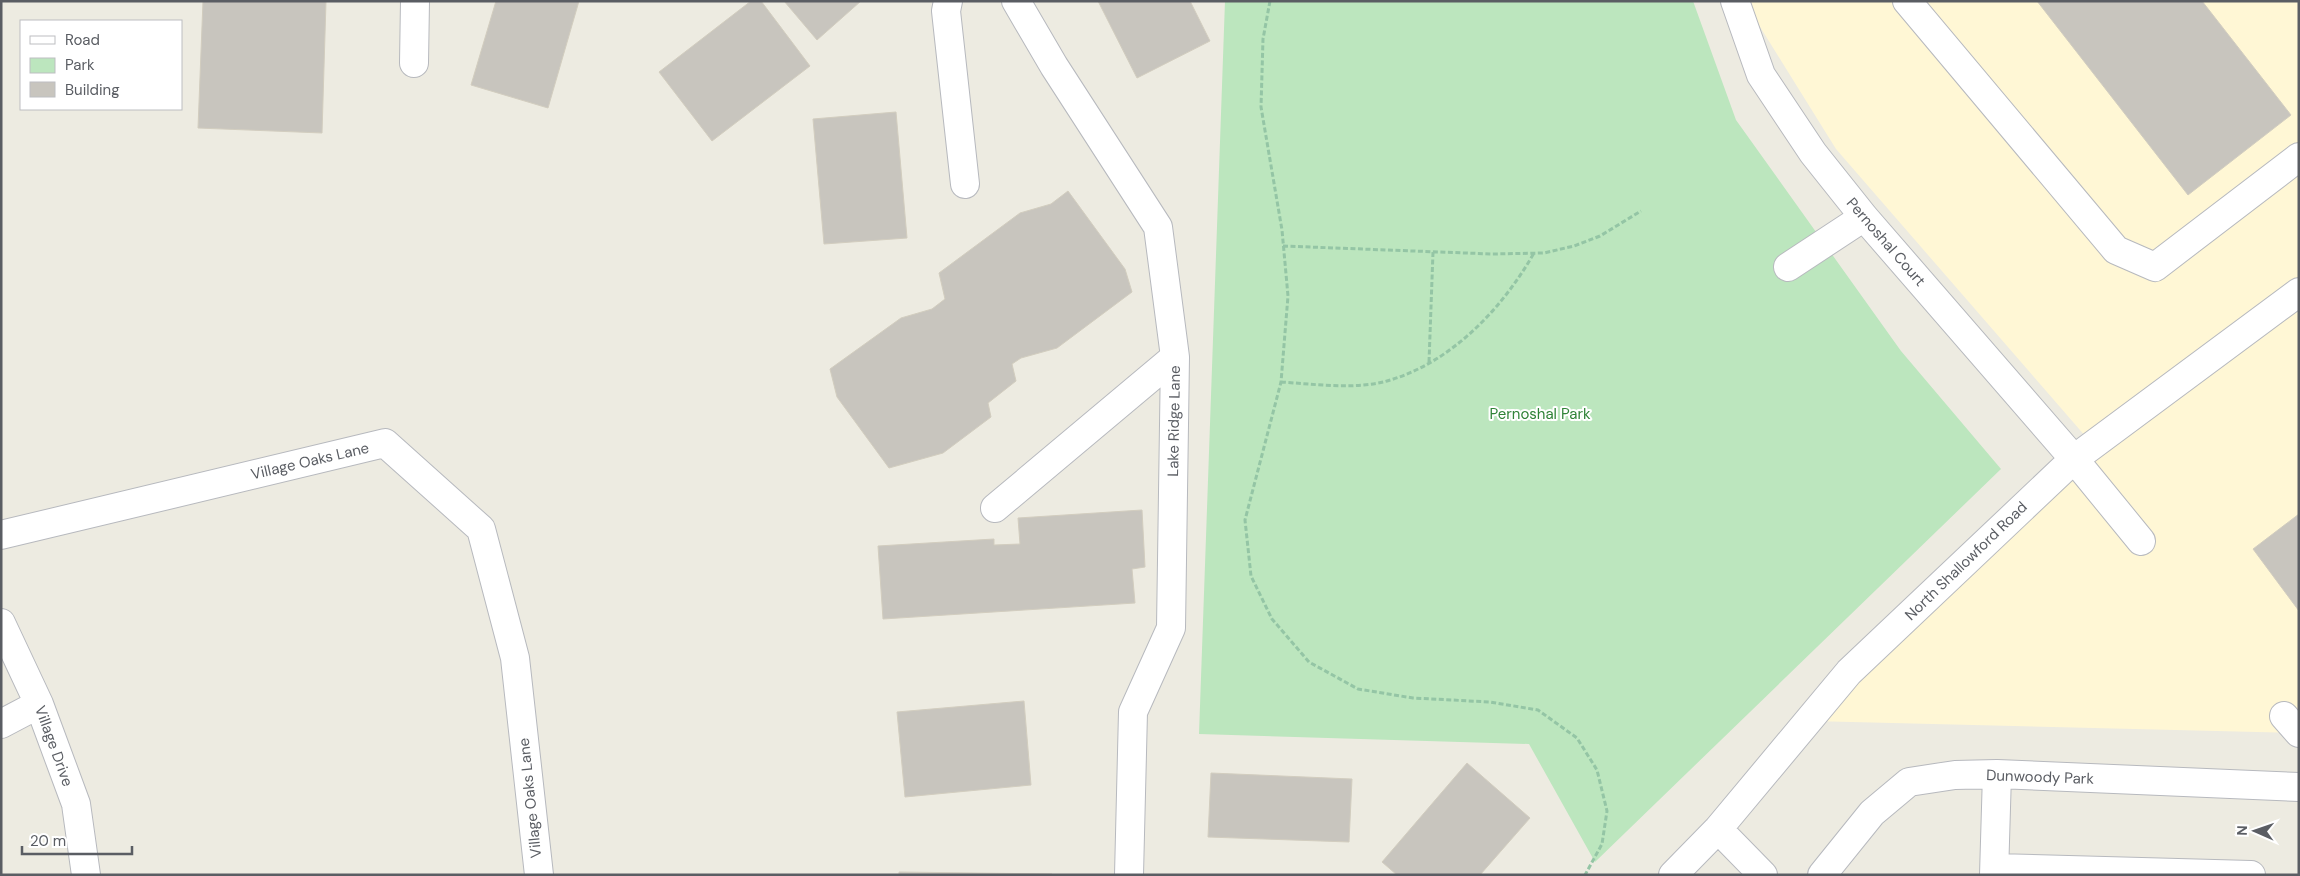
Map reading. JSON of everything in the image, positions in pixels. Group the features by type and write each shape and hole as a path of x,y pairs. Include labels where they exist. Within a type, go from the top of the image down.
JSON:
{"street":[{"path":"414,63 415,1"},
{"path":"948,1 946,11 965,184"},
{"name":"Lake Ridge Lane","path":"1016,1 1054,66 1158,227 1175,357 1171,628 1133,712 1129,875"},
{"name":"Pernoshal Court","path":"1735,1 1761,75 1813,153 1864,217 2074,459 2141,541"},
{"path":"1907,1 2116,250 2155,268 2299,157"},
{"path":"1788,267 1864,217"},
{"name":"North Shallowford Road","path":"1673,875 1718,829 1849,672 2074,459 2299,292"},
{"path":"995,508 1175,357"},
{"name":"Village Oaks Lane","path":"1,535 385,443 481,529 515,658 539,875"},
{"name":"Village Drive","path":"1,623 39,704 76,804 86,875"},
{"path":"1,724 39,704"},
{"path":"1997,774 1994,871 2251,875"},
{"name":"Dunwoody Park","path":"1822,875 1872,813 1909,782 1955,775 1997,774 2299,787"},
{"path":"1718,829 1763,875"}],"path":[{"path":"1270,1 1263,39 1262,107 1284,246 1288,296 1281,382 1245,520 1251,576 1272,619 1309,662 1358,689 1413,698 1490,702 1538,710 1578,738 1597,770 1607,811 1602,844 1585,875"},
{"path":"1284,246 1433,252 1534,253 1574,246 1600,236 1641,211"},
{"path":"1429,362 1433,252"},
{"path":"1281,382 1352,385 1386,382 1418,369 1464,339 1497,307 1519,279 1534,253"}],"shaded area":[{"path":"1744,1 2299,1 2299,733 1811,721 2093,445 1836,149"}],"green space":[{"name":"Pernoshal Park","path":"1225,1 1693,1 1736,120 1901,351 2001,469 1595,862 1529,744 1199,734"}],"building":[{"path":"203,1 326,1 322,133 198,128"},
{"path":"496,1 579,1 548,108 471,85"},
{"path":"751,1 761,1 810,66 712,141 659,72"},
{"path":"784,1 861,1 817,40"},
{"path":"1098,1 1190,1 1210,41 1137,78"},
{"path":"2037,1 2202,1 2291,115 2188,195"},
{"path":"896,112 907,238 824,244 813,119"},
{"path":"1068,191 1125,269 1132,292 1057,348 1021,358 1012,364 1016,381 988,403 991,417 943,453 889,468 837,397 830,369 901,318 932,309 945,299 939,273 1020,213 1051,204"},
{"path":"1142,510 1145,567 1132,569 1135,603 883,619 878,546 994,539 994,545 1020,544 1018,518"},
{"path":"2299,514 2299,611 2253,549"},
{"path":"1024,701 1031,785 905,797 897,712"},
{"path":"1467,763 1530,818 1480,875 1397,875 1382,862"},
{"path":"1211,773 1352,779 1349,842 1208,837"},
{"path":"899,872 1052,874 1052,875 899,875"}]}
